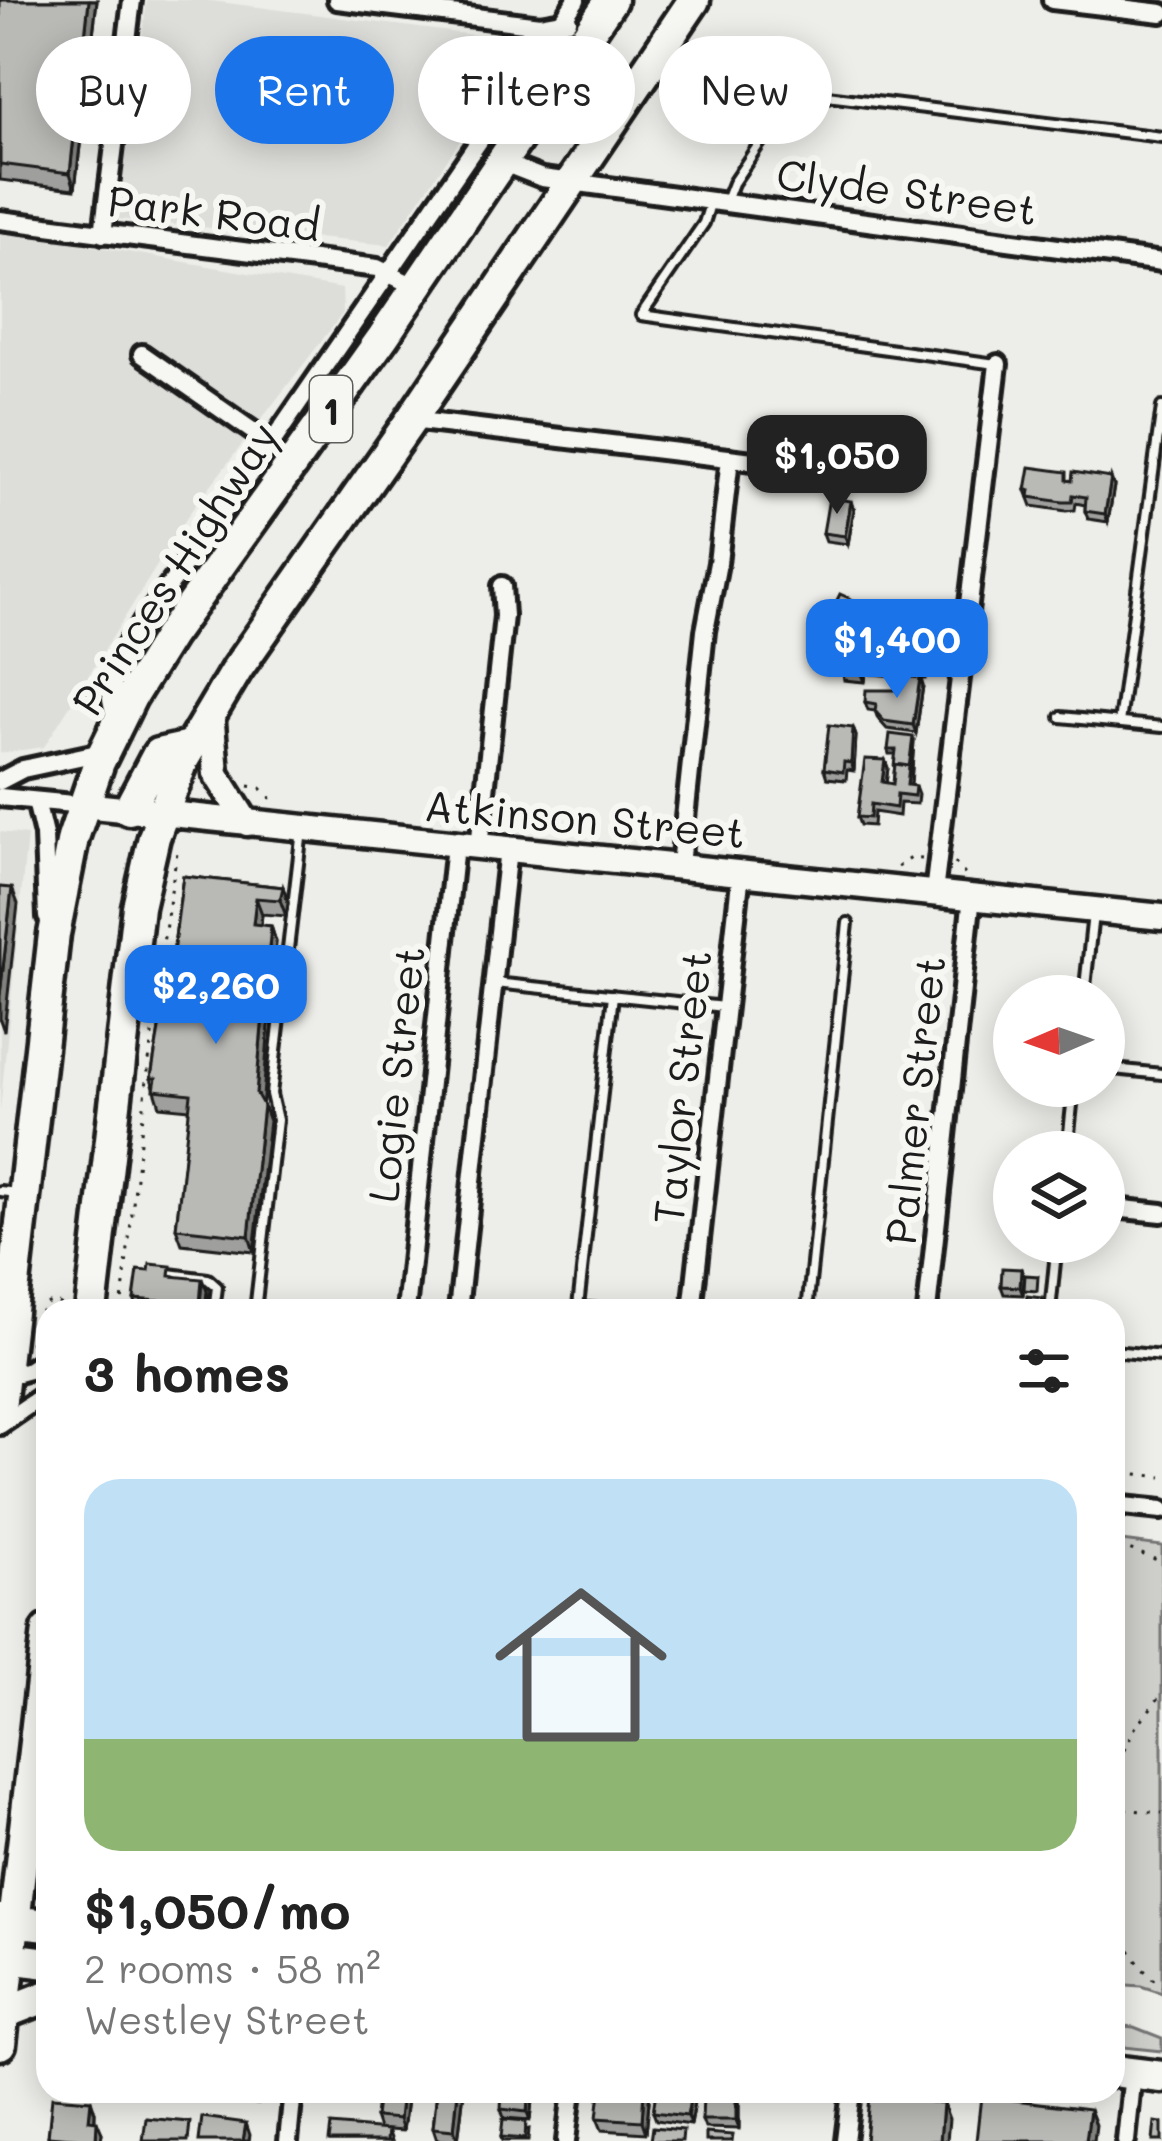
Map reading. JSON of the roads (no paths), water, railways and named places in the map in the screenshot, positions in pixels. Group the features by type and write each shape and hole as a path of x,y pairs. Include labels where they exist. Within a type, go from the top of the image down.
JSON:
{"highway":[{"name":"1","path":"92,1299 138,907 162,812 190,747 211,708 694,0"},
{"name":"Princes Highway","path":"580,36 595,7"},
{"name":"Princes Highway","path":"3,1370 12,1192 65,874 83,806 110,738 169,636 403,280 513,144"},
{"path":"129,809 158,754 190,747"},
{"path":"2,2029 7,1920 36,1715"},
{"path":"5,1958 36,1962"},
{"path":"2,2029 36,2005"}],"street":[{"path":"103,234 132,0"},
{"path":"338,0 544,32"},
{"path":"1052,0 1162,13"},
{"path":"562,20 595,7"},
{"path":"0,781 110,738 114,663 271,444 403,280 544,32 595,7"},
{"path":"544,32 545,36"},
{"name":"Clyde Street","path":"501,162 527,174 572,182 1162,262"},
{"name":"Park Road","path":"0,220 377,268 403,280"},
{"path":"142,354 271,444"},
{"path":"934,893 998,364"},
{"path":"411,420 828,470"},
{"path":"680,865 705,631 730,458"},
{"name":"Logie Street","path":"408,1299 467,846 504,616 502,586"},
{"path":"211,708 216,774 247,824"},
{"name":"Atkinson Street","path":"0,796 1162,917"},
{"path":"36,801 44,835 49,977"},
{"name":"Logie Street","path":"459,1299 508,849"},
{"name":"Taylor Street","path":"693,1299 740,872"},
{"name":"Palmer Street","path":"928,1299 972,896"},
{"path":"1125,1209 1162,1213"},
{"path":"3,1370 29,1370 36,1365"},
{"path":"0,1425 36,1400"},
{"path":"1125,1506 1162,1510"},
{"path":"1126,2141 1146,2075"},
{"path":"288,2141 292,2103"},
{"path":"566,2141 571,2103"},
{"path":"845,2141 850,2103"}],"lane":[{"path":"998,364 641,314 794,92 1162,137"},
{"path":"1118,723 1162,406"},
{"path":"1061,717 1162,727"},
{"path":"255,1299 277,1120 271,1094 302,829"},
{"path":"1086,975 1093,910"},
{"path":"808,1299 848,923"},
{"path":"493,982 727,1007"},
{"path":"579,1299 613,995"},
{"path":"1125,1070 1162,1074"},
{"path":"1051,1299 1055,1263"},
{"path":"159,1273 208,1279 217,1287 216,1299"},
{"path":"1125,1352 1162,1356"}]}
